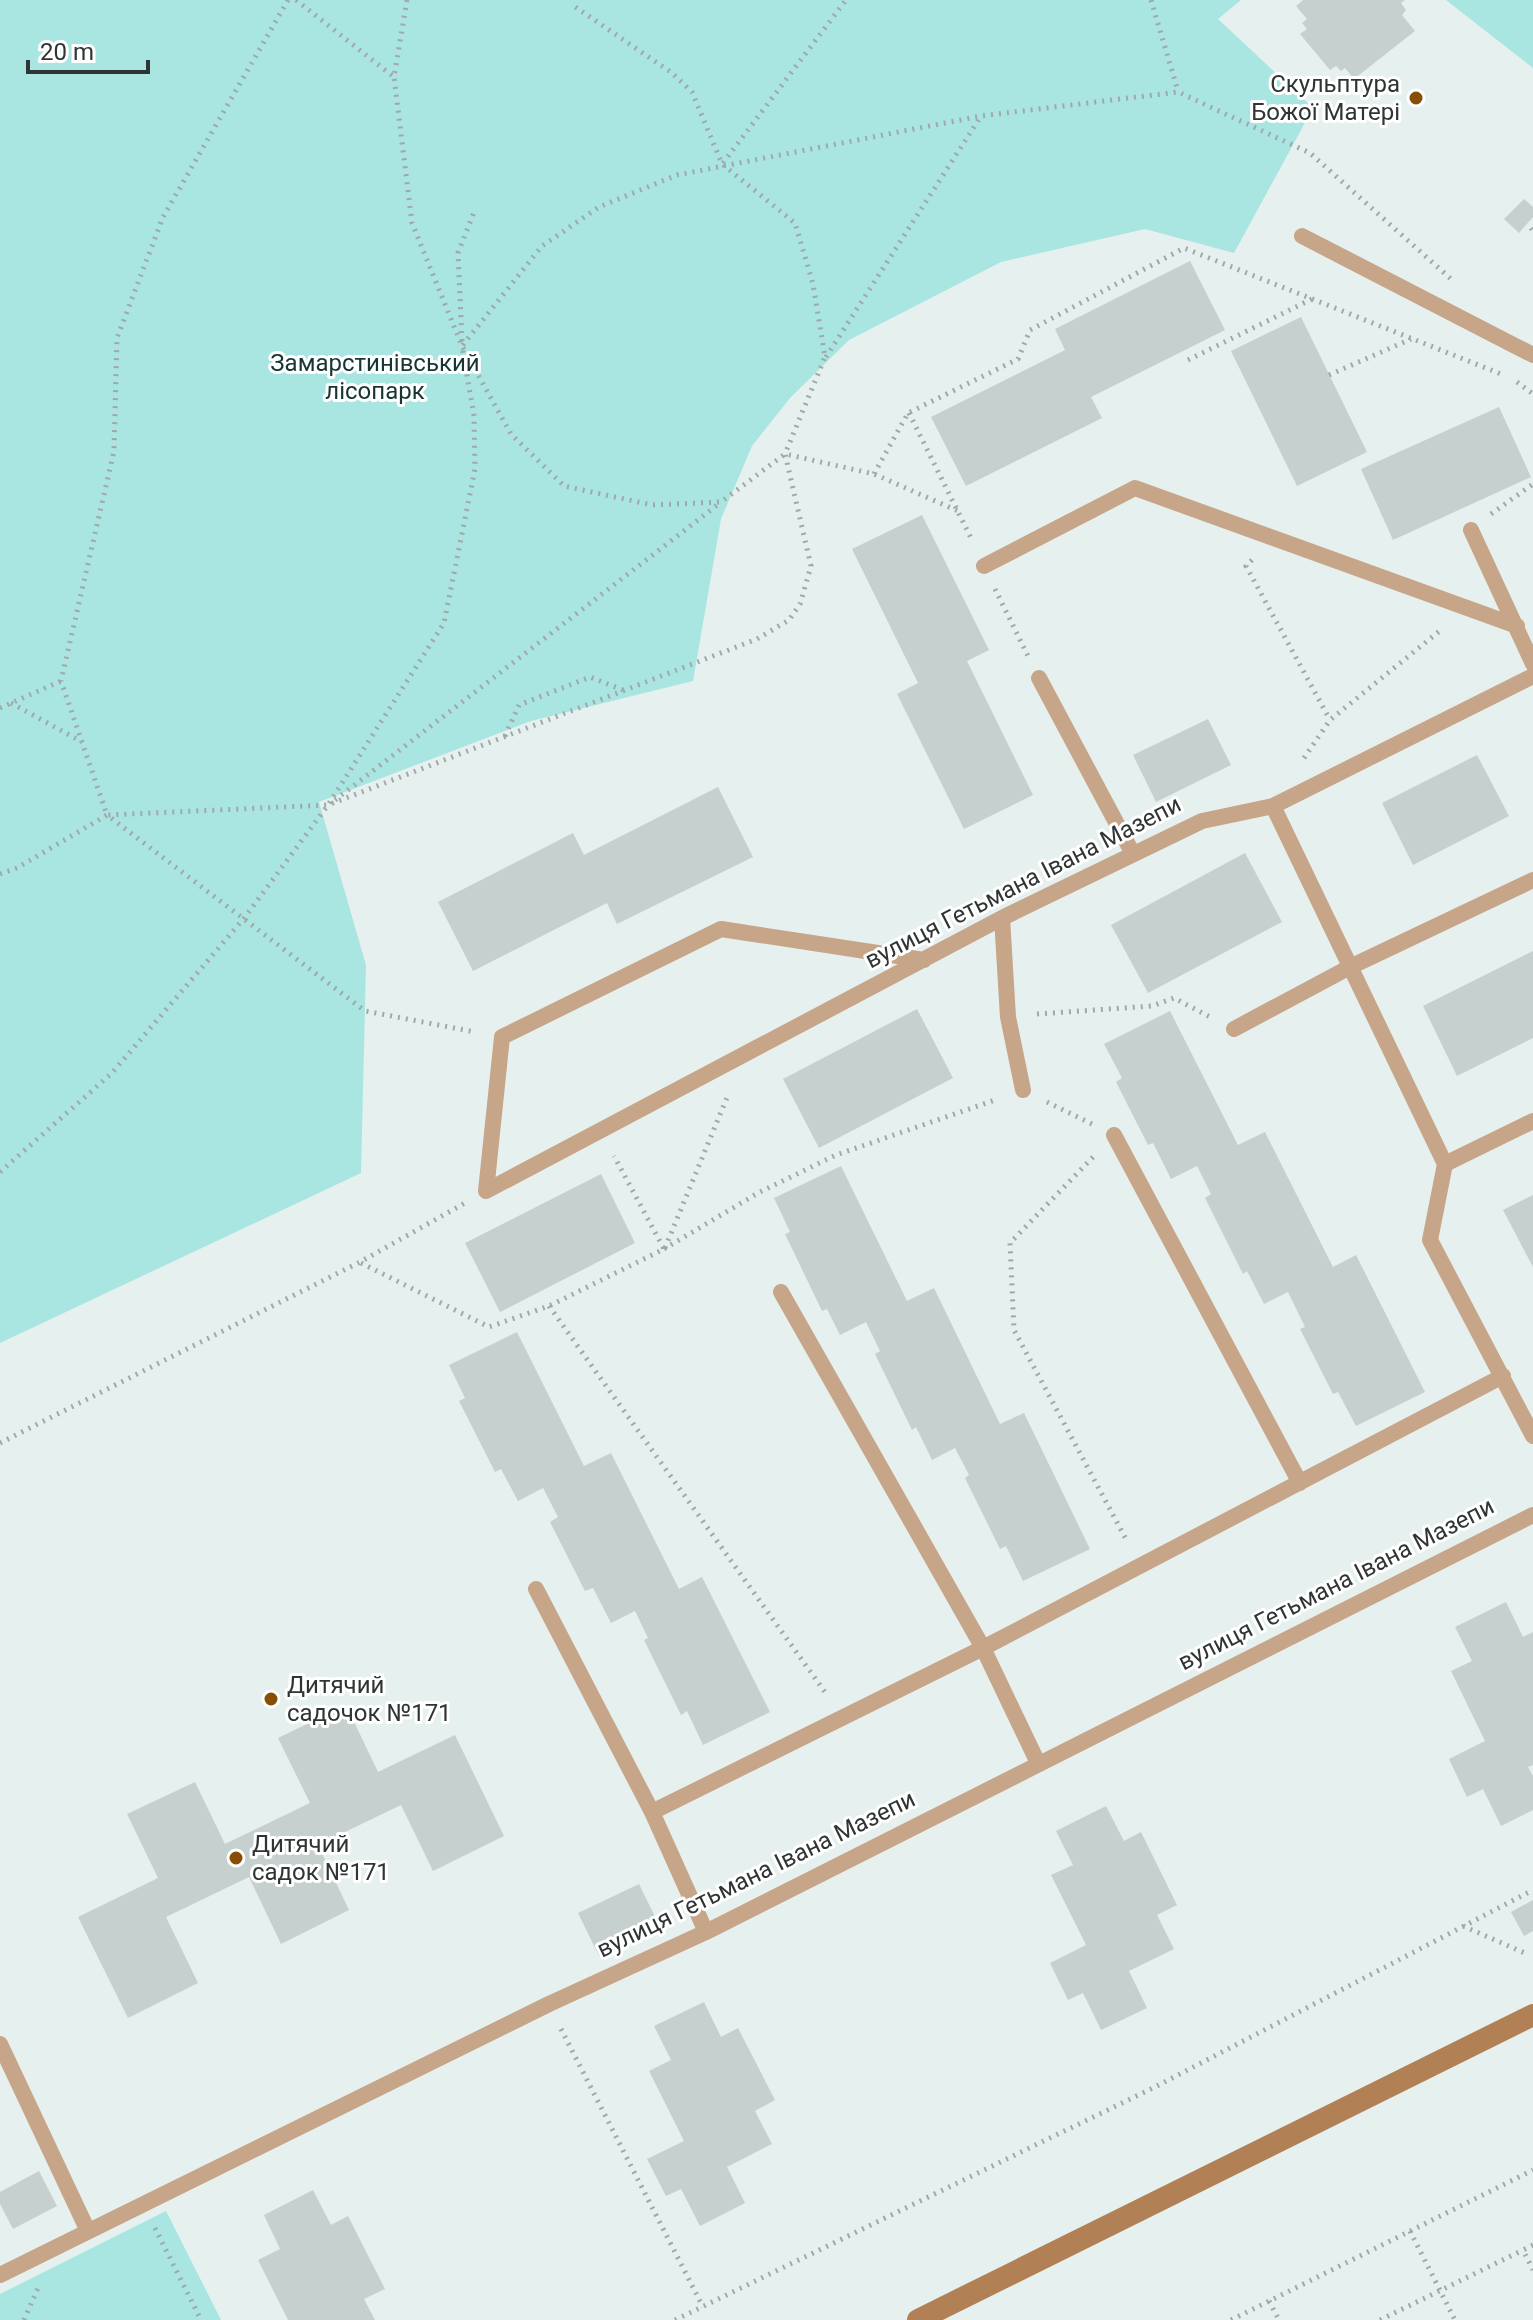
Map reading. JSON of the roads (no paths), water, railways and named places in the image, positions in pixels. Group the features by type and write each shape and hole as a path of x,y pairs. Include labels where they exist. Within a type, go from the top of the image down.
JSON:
{"main road":[{"path":"918,2320 1533,2015"}],"lane":[{"path":"1302,236 1533,355"},
{"path":"984,566 1135,488 1517,626"},
{"path":"1471,530 1533,664"},
{"name":"вулиця Гетьмана Івана Мазепи","path":"924,960 721,929 502,1037 486,1191 744,1057 1002,918 1202,821 1273,806 1533,676"},
{"path":"1039,678 1133,854"},
{"path":"1273,806 1445,1164 1430,1240 1533,1436"},
{"path":"1234,1029 1350,967 1533,880"},
{"path":"1002,918 1008,1017 1023,1090"},
{"path":"1445,1164 1533,1121"},
{"path":"1114,1135 1300,1483"},
{"path":"781,1292 983,1648 1038,1763"},
{"path":"652,1812 983,1648 1503,1376"},
{"name":"вулиця Гетьмана Івана Мазепи","path":"0,2275 549,2004 706,1932 1533,1515"},
{"path":"536,1589 652,1812 706,1932"},
{"path":"0,2044 88,2231"}],"place":[{"name":"Скульптура Божої Матері","path":"1416,98"},
{"name":"Дитячий садочок №171","path":"271,1699"},
{"name":"Дитячий садок №171","path":"236,1858"}],"park label":[{"name":"Замарстинівський лісопарк","path":"375,377"}]}
